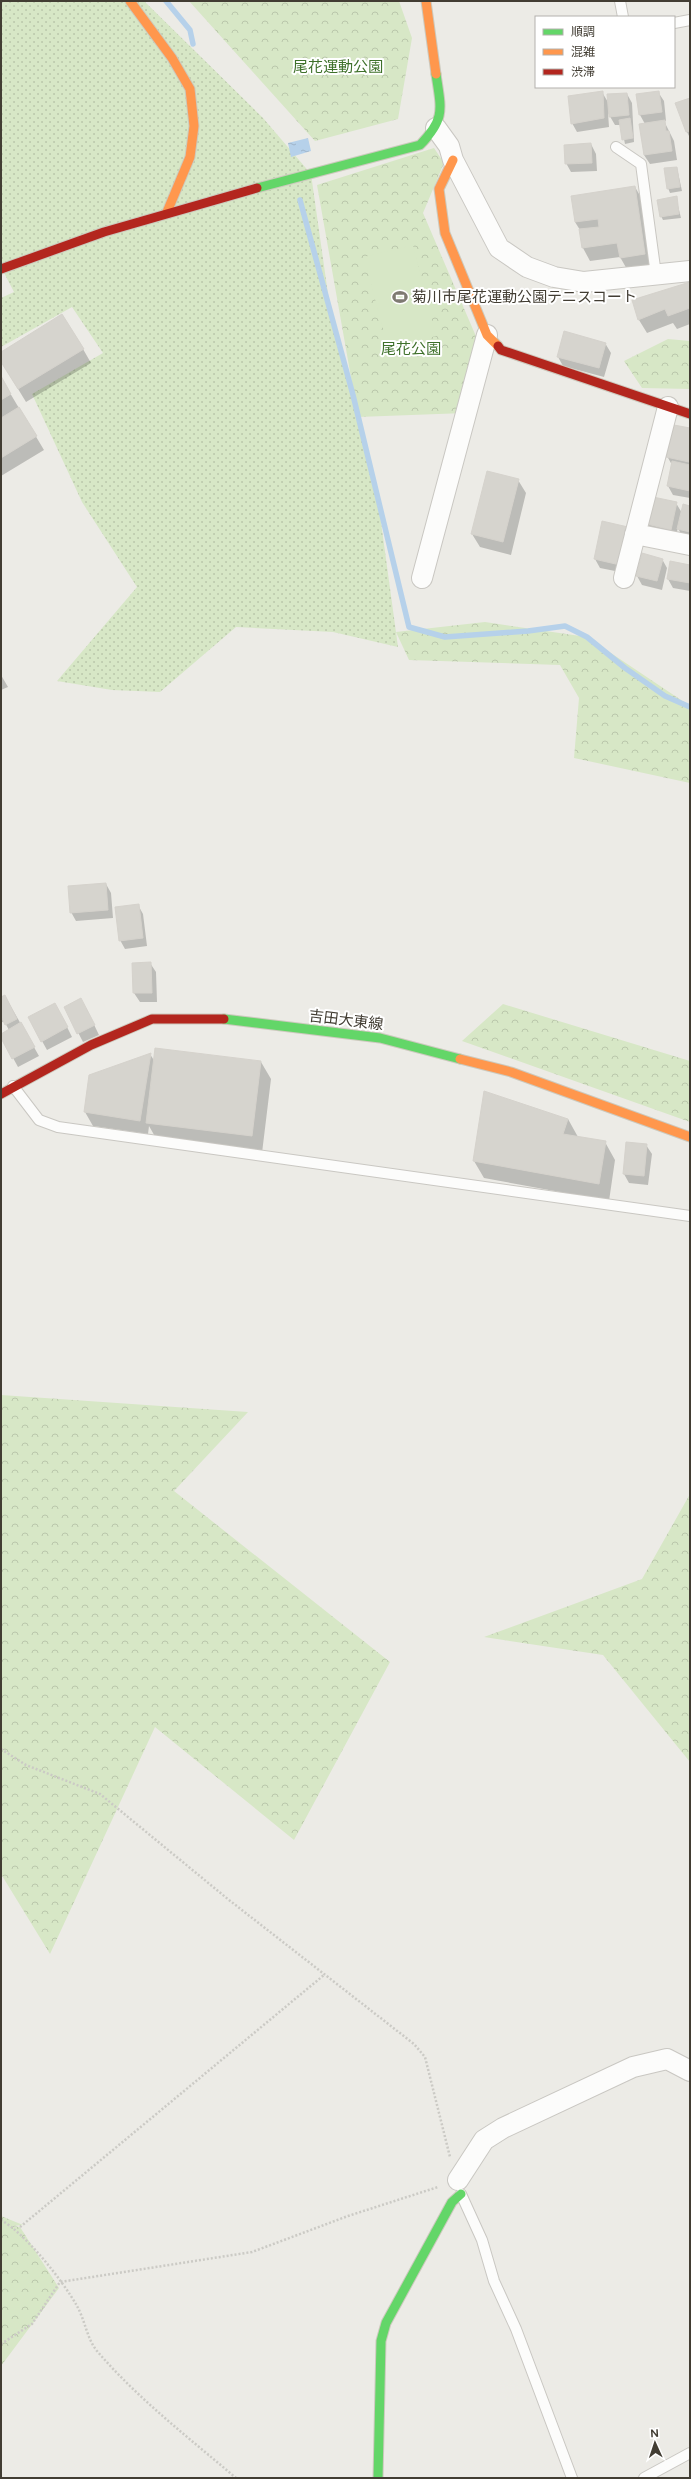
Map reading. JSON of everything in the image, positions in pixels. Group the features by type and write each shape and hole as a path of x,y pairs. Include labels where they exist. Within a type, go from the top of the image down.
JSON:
{"street":[{"path":"130,1 172,58 190,90 194,126 190,157 167,212"},
{"path":"1,270 71,242 167,212 420,145 436,128 441,106 426,1"},
{"path":"436,128 449,146 453,160 500,248 527,267 554,277 584,282 690,271"},
{"path":"453,160 439,189 445,233 487,335 502,350 690,414"},
{"path":"422,578 487,335"},
{"path":"624,578 668,406"},
{"path":"635,534 690,545"},
{"name":"吉田大東線","path":"1,1094 13,1086 92,1045 152,1019 222,1019 380,1038 511,1072 690,1138"},
{"path":"378,2478 381,2341 386,2323 484,2140 547,2107 633,2067 667,2059 690,2071"}],"lane":[{"path":"620,1 623,16"},
{"path":"675,23 690,20"},
{"path":"616,147 641,164 656,275"},
{"path":"13,1086 39,1120 58,1127 690,1216"},
{"path":"459,2187 482,2240 494,2281 516,2329 572,2478"},
{"path":"644,2478 690,2453"}],"path":[{"path":"1,1749 26,1765 100,1794 228,1900 414,2044 425,2057 444,2137 459,2187 348,2216 252,2252 60,2282 32,2324 1,2344"},
{"path":"20,2227 324,1975"},
{"path":"1,2220 11,2226 60,2282 77,2306 95,2349 131,2389 236,2478"}],"green space":[{"path":"1,1 144,1 263,118 311,174 331,315 377,493 398,647 333,632 236,627 160,692 112,690 57,681 137,587 82,502 32,394 103,353 72,307 1,347 1,298 14,292 1,267"},
{"name":"尾花運動公園","path":"189,1 399,1 412,38 398,119 315,141"},
{"name":"尾花公園","path":"434,148 444,163 423,213 478,341 465,413 358,417 317,185"},
{"name":"菊川市尾花運動公園テニスコート","path":"413,245 436,336 388,348 364,257"},
{"path":"668,339 690,341 690,389 642,388 624,361"},
{"path":"485,622 587,637 690,706 690,783 574,758 579,698 560,665 409,660 396,632"},
{"path":"503,1004 690,1061 690,1122 462,1041"},
{"path":"1,1395 248,1412 174,1491 390,1662 294,1840 155,1727 50,1954 1,1874"},
{"path":"690,1494 690,1762 603,1655 484,1637 642,1579"},
{"path":"1,2216 23,2225 13,2226 20,2227 59,2288 1,2366"}],"water":[{"path":"308,138 311,151 291,157 288,143"}],"building":[{"path":"603,91 604,118 571,124 568,96"},
{"path":"659,91 662,112 639,115 636,94"},
{"path":"627,93 629,115 609,117 607,94"},
{"path":"690,98 690,131 686,132 675,103"},
{"path":"630,118 633,138 622,140 619,120"},
{"path":"665,120 666,131 669,131 672,151 644,155 639,124"},
{"path":"591,143 592,163 565,164 564,145"},
{"path":"677,167 680,187 667,189 664,168"},
{"path":"635,186 645,254 620,258 617,243 582,248 579,229 599,227 598,219 575,222 571,196"},
{"path":"677,196 679,214 660,217 657,200"},
{"path":"690,282 690,308 668,316 665,309 638,320 632,300"},
{"path":"62,314 84,349 18,389 1,362 1,352"},
{"path":"564,331 606,343 599,368 557,357"},
{"path":"1,376 11,394 1,400"},
{"path":"19,407 37,436 1,458 1,418"},
{"path":"674,425 690,428 689,462 666,457"},
{"path":"672,461 690,465 690,491 667,486"},
{"path":"487,471 519,479 503,542 471,534"},
{"path":"653,497 677,502 671,530 647,524"},
{"path":"683,504 690,506 690,532 677,529"},
{"path":"602,521 628,527 620,565 594,559"},
{"path":"642,553 663,559 657,581 636,576"},
{"path":"670,561 690,565 690,583 667,579"},
{"path":"106,883 108,910 70,913 68,886"},
{"path":"139,904 143,938 119,941 115,907"},
{"path":"151,962 152,993 133,993 132,963"},
{"path":"5,995 17,1019 5,1025 1,1016 1,997"},
{"path":"81,998 95,1025 77,1034 64,1007"},
{"path":"55,1003 68,1027 41,1042 28,1017"},
{"path":"21,1022 35,1047 12,1059 1,1038 1,1034"},
{"path":"155,1048 261,1061 252,1136 146,1123"},
{"path":"151,1053 140,1121 84,1112 89,1075"},
{"path":"484,1091 568,1119 563,1134 606,1141 599,1184 473,1161"},
{"path":"626,1142 647,1144 644,1176 623,1174"}],"waterway":[{"path":"166,1 190,30 193,44"},
{"path":"300,200 353,395 409,627 445,637 528,631 565,626 587,637 625,668 665,696 690,707"}],"traffic: fast":[{"path":"257,188 420,145 434,127 440,112 436,74"},
{"path":"224,1019 380,1038 460,1059"},
{"path":"378,2478 381,2341 386,2323 452,2202 461,2194"}],"traffic: slow":[{"path":"130,1 172,58 190,89 194,126 190,157 167,212"},
{"path":"426,1 436,74"},
{"path":"453,160 439,189 445,233 487,335 498,346"},
{"path":"460,1059 511,1072 690,1137"}],"traffic: jam":[{"path":"1,269 104,232 257,188"},
{"path":"498,346 501,350 690,414"},
{"path":"1,1094 91,1045 152,1019 224,1019"}],"place":[{"name":"菊川市尾花運動公園テニスコート","path":"400,297"}]}
